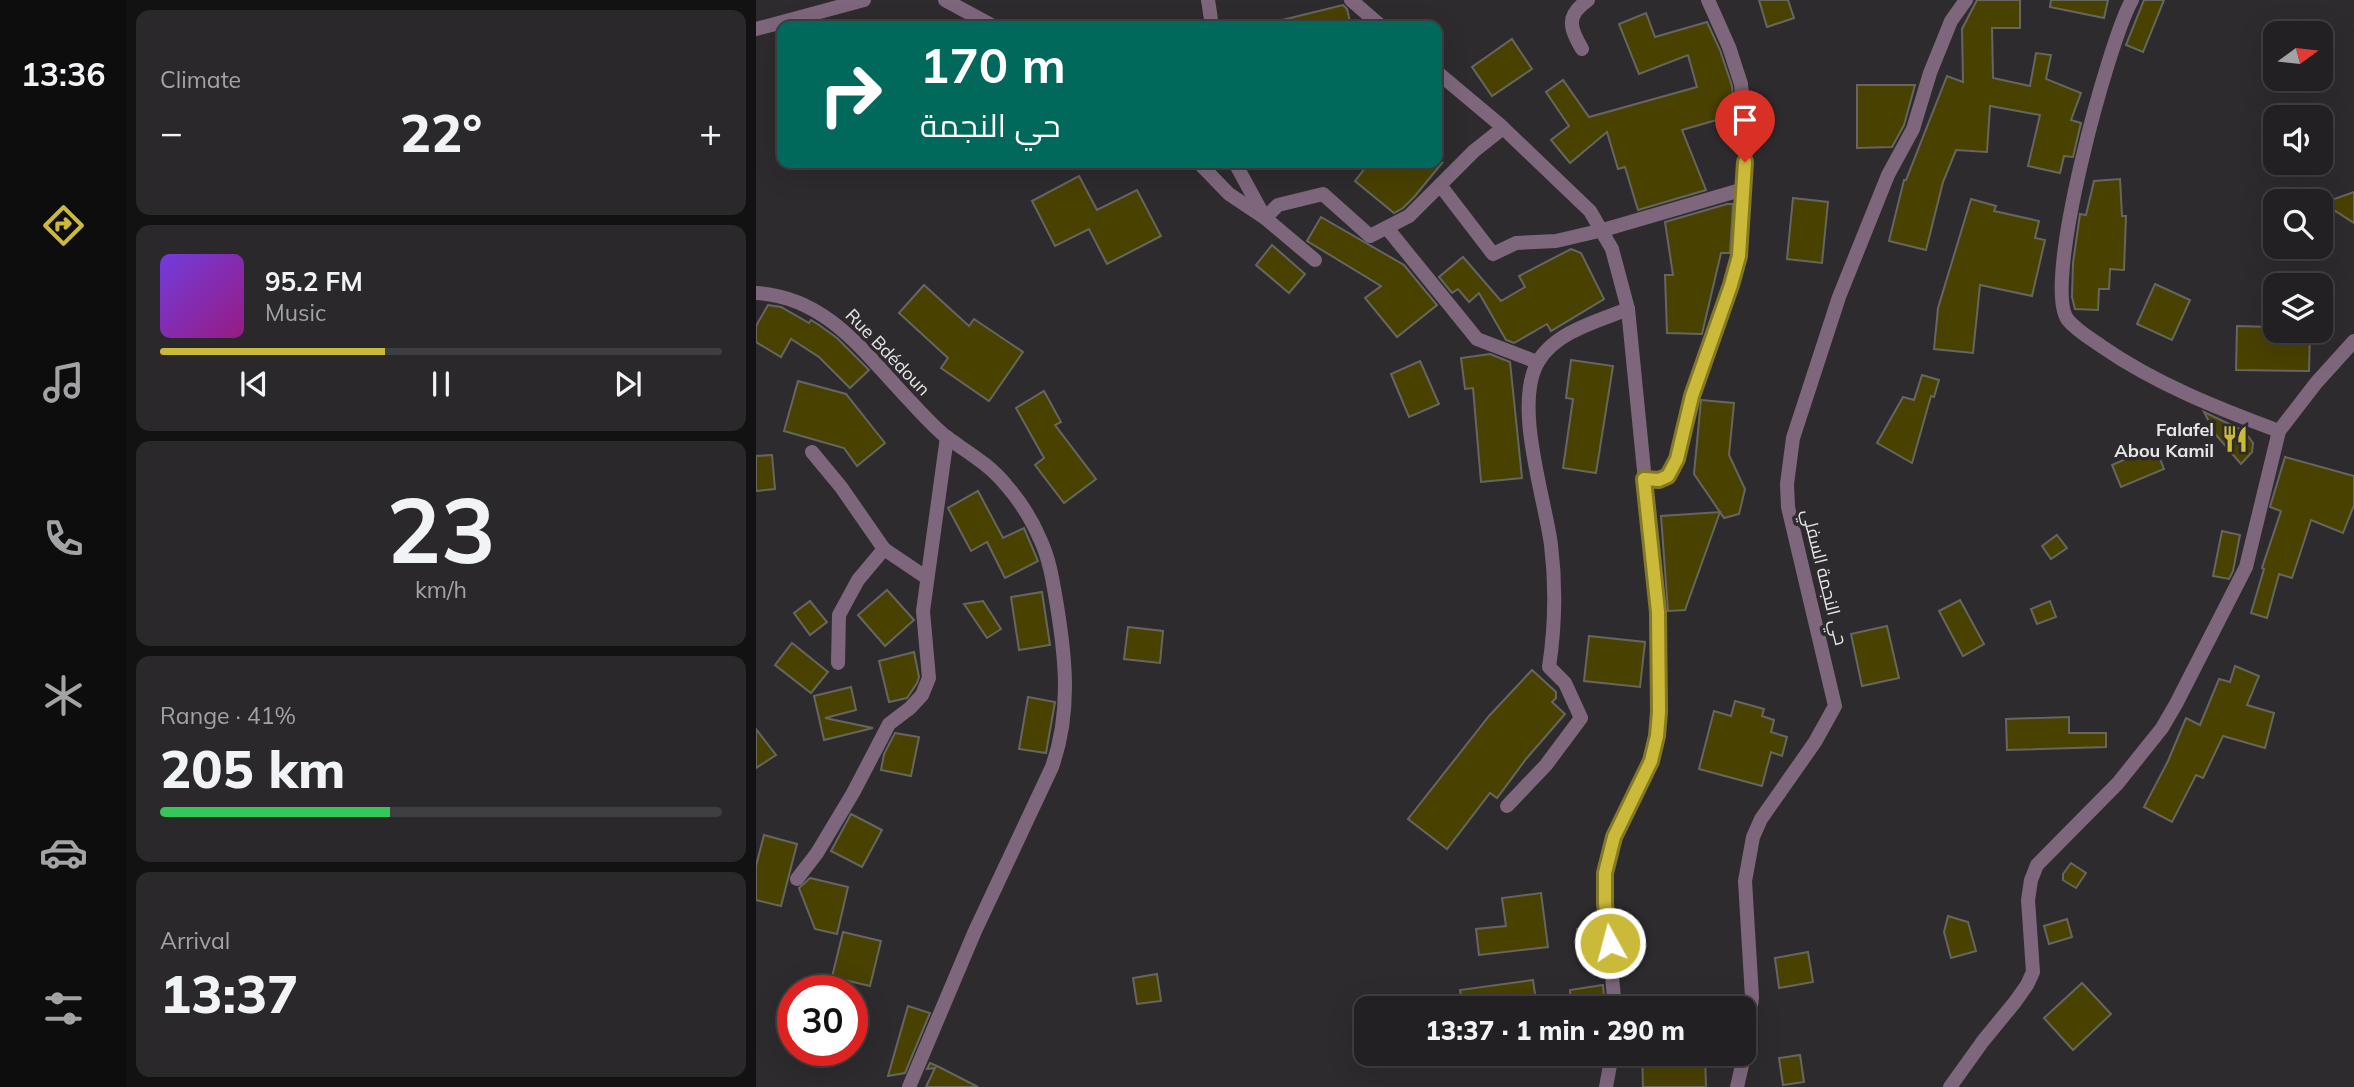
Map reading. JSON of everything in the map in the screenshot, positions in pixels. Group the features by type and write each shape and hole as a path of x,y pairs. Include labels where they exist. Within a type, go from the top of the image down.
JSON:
{"street":[{"path":"786,21 864,0"},
{"path":"945,0 984,21"},
{"path":"1208,0 1211,21"},
{"path":"1351,0 1375,21"},
{"path":"1582,49 1571,24 1573,15 1588,0"},
{"path":"1644,479 1659,480 1668,476 1677,459 1692,396 1739,256 1746,146 1741,84 1709,0"},
{"name":"حي النجمة السفلي","path":"1737,1087 1747,1043 1752,996 1745,881 1753,837 1760,819 1815,741 1835,706 1788,507 1787,484 1793,438 1839,297 1888,175 1913,129 1930,73 1951,21 1966,0"},
{"path":"2132,0 2112,48 2067,224 2060,282 2063,310 2066,318 2080,331 2141,371 2206,404 2279,431"},
{"path":"756,29 777,23"},
{"path":"1442,76 1503,128 1590,211 1603,230 1619,268 1628,309 1658,612 1659,712 1651,761 1614,837 1605,873 1605,904 1614,996"},
{"path":"1265,218 1278,205 1323,194 1370,236 1409,216 1474,151 1503,128"},
{"path":"1204,168 1229,194 1265,218 1315,260"},
{"path":"1238,168 1265,218"},
{"path":"1440,185 1493,254 1516,243 1556,241 1603,230 1744,189"},
{"path":"1387,228 1477,339 1537,362"},
{"name":"Rue Bdédoun","path":"756,293 786,297 805,304 849,335 918,410 947,437 977,456 999,477 1019,501 1040,539 1047,559 1066,675 1066,700 1060,745 975,931 909,1087"},
{"path":"1507,806 1546,765 1581,718 1565,683 1549,667 1554,628 1551,547 1535,475 1531,380 1537,362 1548,348 1566,336 1628,309"},
{"path":"1950,1087 2028,985 2033,972 2028,900 2037,865 2118,783 2162,729 2246,567 2279,431 2316,383 2354,341"},
{"path":"797,879 823,843 853,793 889,724 922,695 929,678 923,611 947,437"},
{"path":"812,452 841,487 884,549 926,578"},
{"path":"838,663 839,615 858,580 884,549"},
{"path":"1606,1087 1610,1066"}],"building":[{"path":"1759,0 1788,0 1794,18 1767,27"},
{"path":"1977,0 2020,0 2020,28 1992,28 1993,78 2030,86 2036,53 2051,55 2046,79 2081,93 2071,120 2081,123 2073,157 2064,156 2060,173 2028,166 2040,115 1990,106 1987,152 1956,150 1943,182 1926,250 1889,241 1904,180 1947,76 1963,82 1962,29"},
{"path":"2051,0 2108,0 2104,18 2050,7"},
{"path":"2144,0 2164,0 2143,52 2126,45"},
{"path":"1343,5 1347,9 1350,21 1278,21"},
{"path":"1646,13 1655,37 1707,22 1732,86 1734,115 1682,130 1706,190 1638,210 1625,167 1618,169 1607,132 1570,163 1551,140 1569,126 1546,92 1563,80 1589,117 1697,87 1688,55 1639,74 1619,24"},
{"path":"1512,39 1532,69 1492,96 1472,67"},
{"path":"1857,85 1915,85 1904,125 1892,147 1857,148"},
{"path":"1365,168 1438,168 1415,196 1394,213 1355,181"},
{"path":"1079,176 1097,210 1137,190 1161,236 1107,264 1089,229 1055,246 1032,201"},
{"path":"2120,179 2122,216 2126,216 2124,270 2110,269 2109,289 2099,289 2098,310 2075,309 2072,297 2073,263 2080,214 2086,215 2094,181"},
{"path":"2354,192 2354,223 2333,209 2333,199"},
{"path":"1793,198 1828,202 1822,263 1787,259"},
{"path":"1971,199 1996,206 1994,211 2039,221 2035,238 2045,240 2032,296 1980,285 1973,353 1934,349 1938,308"},
{"path":"1733,204 1730,253 1721,253 1702,334 1667,333 1665,275 1673,275 1665,222"},
{"path":"1321,217 1404,265 1437,305 1397,337 1365,298 1381,286 1307,241"},
{"path":"1272,245 1305,274 1289,293 1256,265"},
{"path":"1571,249 1581,253 1604,299 1551,331 1547,324 1514,343 1506,340 1479,293 1469,302 1458,289 1452,293 1439,277 1463,257 1501,301 1525,287 1519,276"},
{"path":"2155,284 2190,300 2172,340 2137,324"},
{"path":"924,285 969,326 974,319 1023,352 989,401 941,368 948,358 899,313"},
{"path":"768,305 781,307 809,323 811,320 819,325 837,338 869,370 850,388 819,357 791,339 781,357 756,342 756,326"},
{"path":"2237,326 2263,327 2263,343 2310,343 2309,371 2236,370"},
{"path":"1490,354 1510,362 1522,478 1481,482 1473,388 1465,389 1461,358"},
{"path":"1571,360 1613,366 1596,473 1563,468 1573,399 1566,398"},
{"path":"1420,361 1439,404 1409,417 1391,374"},
{"path":"1922,375 1939,380 1934,397 1931,396 1912,463 1877,443 1903,397 1914,400"},
{"path":"798,381 846,394 885,443 857,466 844,448 784,431"},
{"path":"1044,391 1061,422 1055,425 1096,479 1064,503 1035,465 1044,458 1016,408"},
{"path":"1701,400 1734,403 1729,455 1745,489 1739,514 1724,518 1694,474"},
{"name":"Falafel Abou Kamil","path":"2204,412 2244,431 2253,443 2252,452 2241,464 2216,435"},
{"path":"2155,446 2164,469 2121,487 2112,465"},
{"path":"772,455 775,489 756,491 756,456"},
{"path":"2285,457 2354,476 2354,505 2343,533 2311,520 2292,578 2279,574 2267,618 2251,613 2264,569 2262,568 2281,511 2270,507"},
{"path":"978,491 1003,538 1024,528 1038,561 1005,578 987,542 971,551 948,508"},
{"path":"1720,512 1685,610 1668,611 1661,516"},
{"path":"2222,531 2240,535 2229,579 2213,576"},
{"path":"2057,535 2067,548 2051,559 2042,546"},
{"path":"887,590 914,620 885,646 858,615"},
{"path":"1042,592 1050,645 1019,650 1011,597"},
{"path":"1960,600 1984,644 1963,656 1939,611"},
{"path":"810,601 827,622 810,635 794,613"},
{"path":"983,601 1001,629 987,638 964,604"},
{"path":"2050,601 2056,617 2037,624 2031,609"},
{"path":"1887,626 1899,678 1862,686 1851,634"},
{"path":"1128,627 1163,631 1160,663 1124,659"},
{"path":"1589,636 1645,642 1640,687 1584,681"},
{"path":"792,643 828,672 811,693 775,665"},
{"path":"914,652 919,677 917,683 907,698 889,702 879,661"},
{"path":"2235,666 2259,676 2247,705 2274,713 2265,748 2223,736 2203,778 2196,775 2172,822 2144,807 2186,718 2200,725 2219,679 2230,682"},
{"path":"1532,670 1556,692 1556,698 1552,702 1565,714 1497,798 1490,793 1447,849 1408,819 1489,716"},
{"path":"851,687 856,710 825,718 873,728 824,740 814,696"},
{"path":"1028,697 1055,702 1046,753 1019,749"},
{"path":"1735,701 1764,709 1762,716 1774,720 1771,732 1787,737 1782,756 1771,752 1762,786 1699,769 1714,711 1731,716"},
{"path":"2069,717 2069,733 2106,733 2106,747 2007,750 2006,719"},
{"path":"756,729 776,755 756,768"},
{"path":"895,733 919,737 911,776 881,770 884,754"},
{"path":"851,814 882,830 862,867 831,851"},
{"path":"764,835 797,844 781,906 756,900 756,866"},
{"path":"2071,863 2086,873 2076,888 2063,880 2063,874"},
{"path":"810,878 848,887 837,934 815,929 799,888"},
{"path":"1541,893 1548,947 1479,955 1476,929 1506,926 1502,898"},
{"path":"1948,916 1968,922 1976,951 1951,958 1944,932"},
{"path":"2067,919 2072,937 2049,944 2044,926"},
{"path":"1577,929 1594,932 1595,942 1579,951"},
{"path":"843,932 881,941 870,986 868,975 832,975"},
{"path":"1808,952 1813,982 1779,988 1775,958"},
{"path":"1157,974 1161,1001 1137,1004 1133,978"},
{"path":"1533,980 1535,996 1461,996 1460,990"},
{"path":"2082,983 2111,1014 2073,1050 2044,1018"},
{"path":"1603,985 1604,996 1570,996 1570,990"},
{"path":"908,1006 930,1013 905,1073 888,1076"},
{"path":"1800,1055 1804,1082 1783,1085 1779,1058"},
{"path":"930,1063 978,1087 926,1087 935,1068 927,1069"},
{"path":"1642,1066 1705,1066 1706,1087 1643,1087"}],"place":[{"name":"Falafel Abou Kamil","path":"2235,439"}],"route":[{"path":"1610,943 1605,904 1605,873 1614,837 1651,761 1659,712 1658,612 1644,479 1659,480 1674,469 1692,396 1739,256 1745,162"}]}
